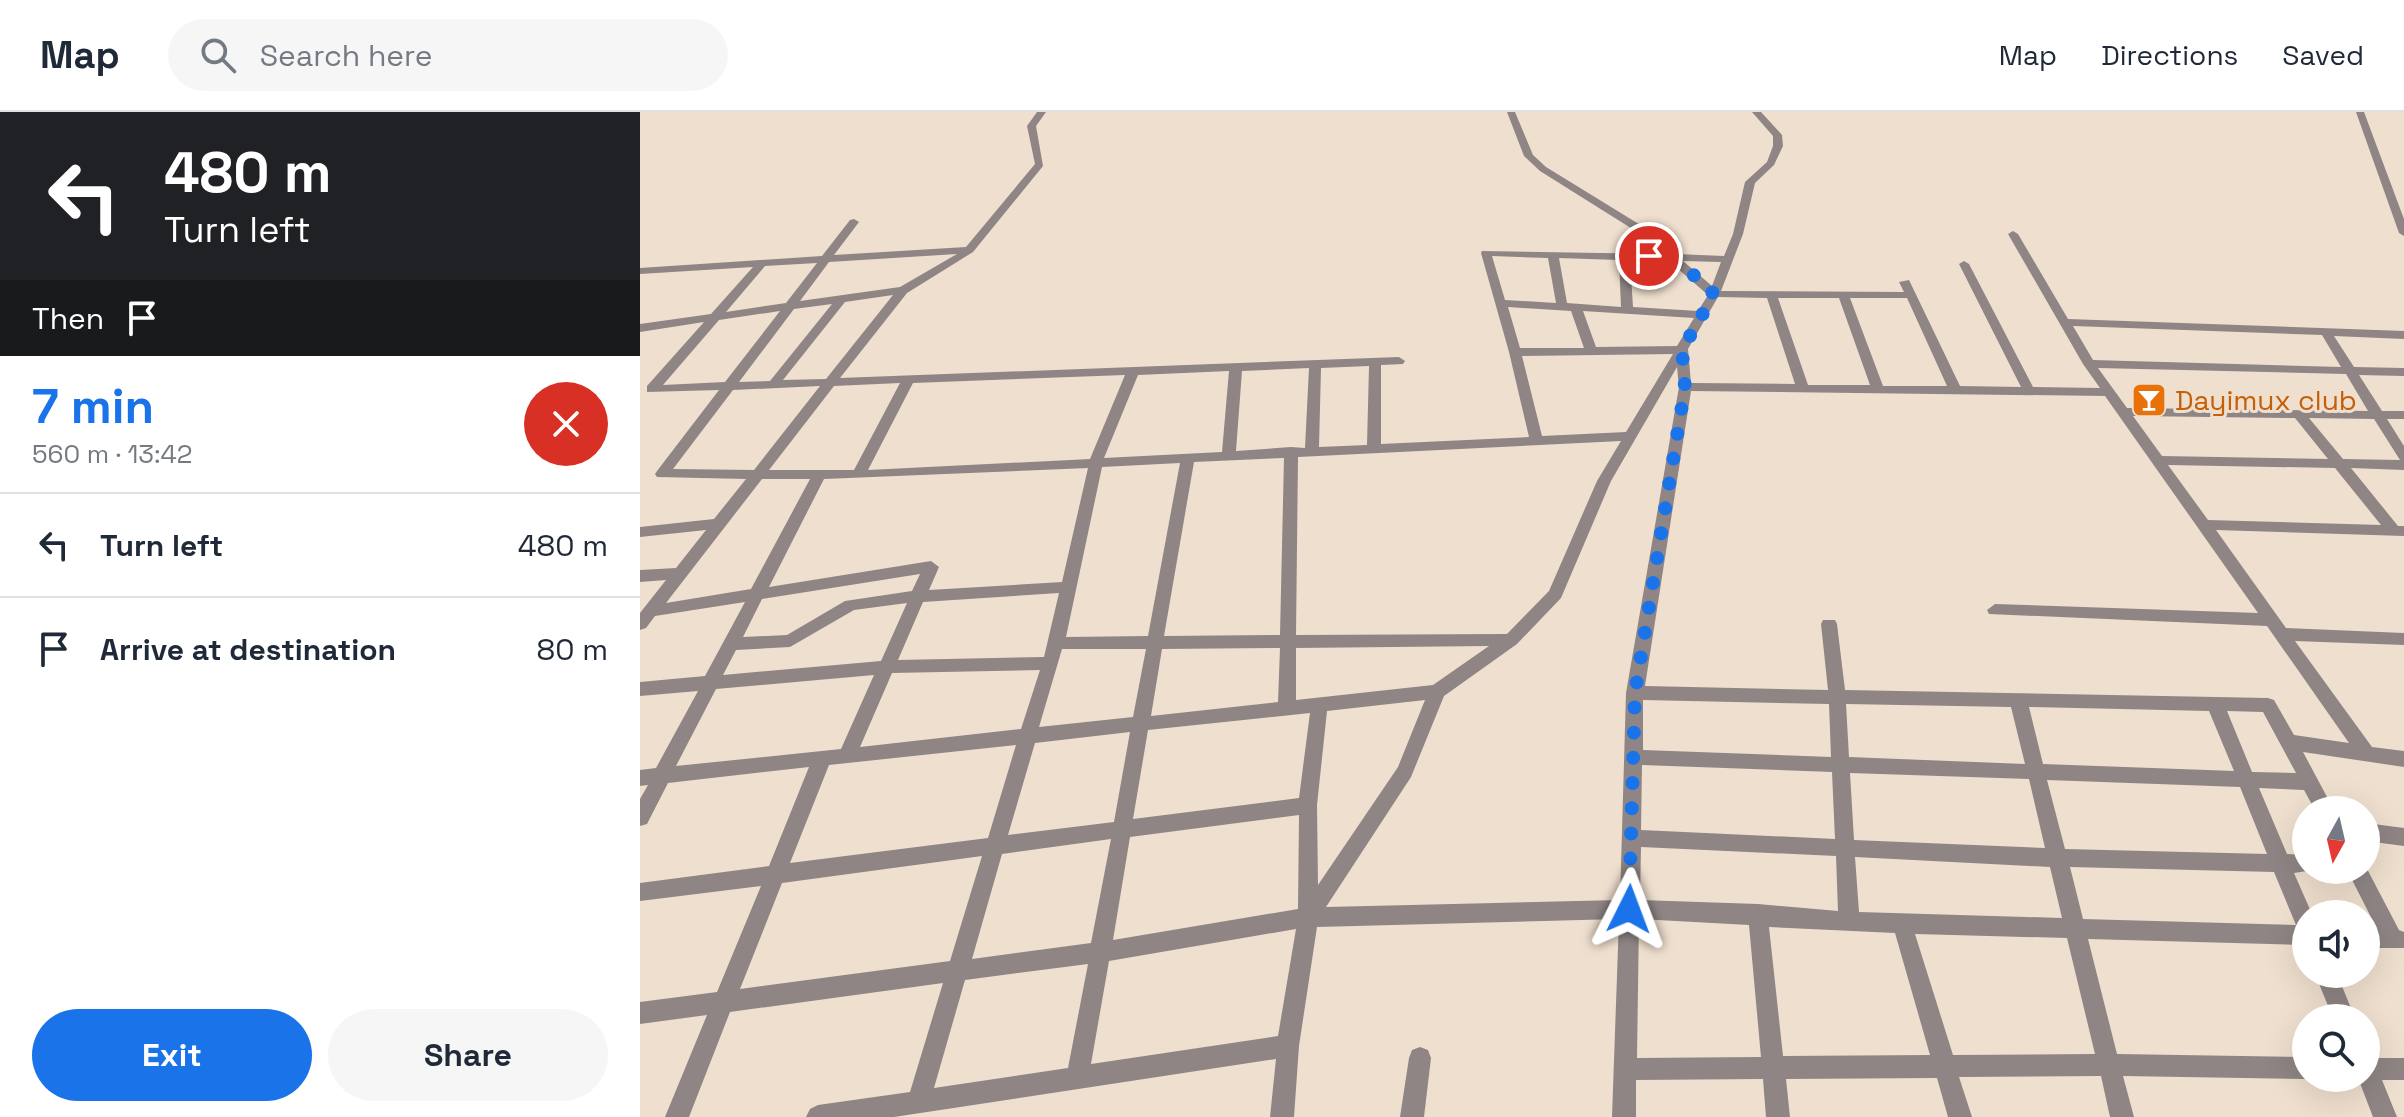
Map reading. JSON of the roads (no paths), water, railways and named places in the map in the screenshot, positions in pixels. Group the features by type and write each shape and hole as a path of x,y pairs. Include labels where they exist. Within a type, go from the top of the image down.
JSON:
{"street":[{"path":"645,618 755,474 903,290 920,276 955,262 969,250 1040,164 1028,112"},
{"path":"1031,126 1042,112"},
{"path":"1511,112 1529,156 1543,169 1592,197 1673,256 1714,294 1911,295"},
{"path":"640,778 1437,692 1511,640 1555,594 1604,481 1714,294 1738,234 1750,182 1771,163 1778,146 1777,135 1756,112"},
{"path":"2360,112 2404,233"},
{"path":"854,222 662,474 858,475 1630,436"},
{"path":"2013,234 2089,364 2367,754"},
{"path":"640,271 969,250"},
{"path":"1536,439 1486,253 1728,259"},
{"path":"1553,254 1562,307"},
{"path":"1624,255 1627,310"},
{"path":"763,262 652,389 1399,361"},
{"path":"1964,264 2029,391"},
{"path":"1905,282 1955,390"},
{"path":"640,328 925,286"},
{"path":"1771,293 1803,389"},
{"path":"1843,294 1878,389"},
{"path":"773,385 842,298"},
{"path":"1501,303 1703,315"},
{"path":"1576,307 1591,350"},
{"path":"2066,322 2404,335"},
{"path":"2326,332 2404,457"},
{"path":"1515,352 1682,350"},
{"path":"1624,1117 1635,693 1685,387 1682,350"},
{"path":"1374,447 1375,362"},
{"path":"1312,450 1315,364"},
{"path":"2089,364 2404,372"},
{"path":"1229,455 1236,367"},
{"path":"918,1102 1056,643 1096,462 1133,371"},
{"path":"858,475 909,379"},
{"path":"1685,387 2109,392"},
{"path":"2123,412 2404,415"},
{"path":"2299,414 2399,531"},
{"path":"1287,709 1291,451"},
{"path":"1078,1077 1188,457"},
{"path":"2157,460 2404,465"},
{"path":"640,818 819,475"},
{"path":"640,532 716,524"},
{"path":"2203,525 2399,531"},
{"path":"645,618 757,595 931,567 846,757"},
{"path":"640,576 678,573"},
{"path":"851,605 852,580"},
{"path":"731,644 790,641 851,605 918,596 1068,587"},
{"path":"1995,610 2276,627 2404,639"},
{"path":"1829,624 1837,697 1849,919"},
{"path":"1056,643 1511,640"},
{"path":"640,689 886,667 1049,663"},
{"path":"1308,917 1405,771 1437,692"},
{"path":"1635,693 2268,705 2318,796"},
{"path":"2018,700 2122,1117"},
{"path":"2215,704 2296,900"},
{"path":"1282,1117 1288,1046 1308,917 1308,805 1319,706"},
{"path":"2289,742 2404,759"},
{"path":"1633,757 2310,782"},
{"path":"677,1117 822,759"},
{"path":"640,892 1308,805"},
{"path":"2380,834 2404,837"},
{"path":"1633,838 2058,858 2292,863"},
{"path":"2365,884 2399,940"},
{"path":"640,1013 1100,952 1308,917 1629,909 1902,924 2292,935"},
{"path":"1758,914 1778,1117"},
{"path":"1902,924 1960,1117"},
{"path":"818,1117 1288,1046"},
{"path":"1412,1117 1420,1058"},
{"path":"1625,1069 2109,1065 2292,1068"},
{"path":"2380,1070 2404,1069"},
{"path":"2375,1092 2385,1117"}],"place":[{"name":"Dayimux club","path":"2149,400"}]}
